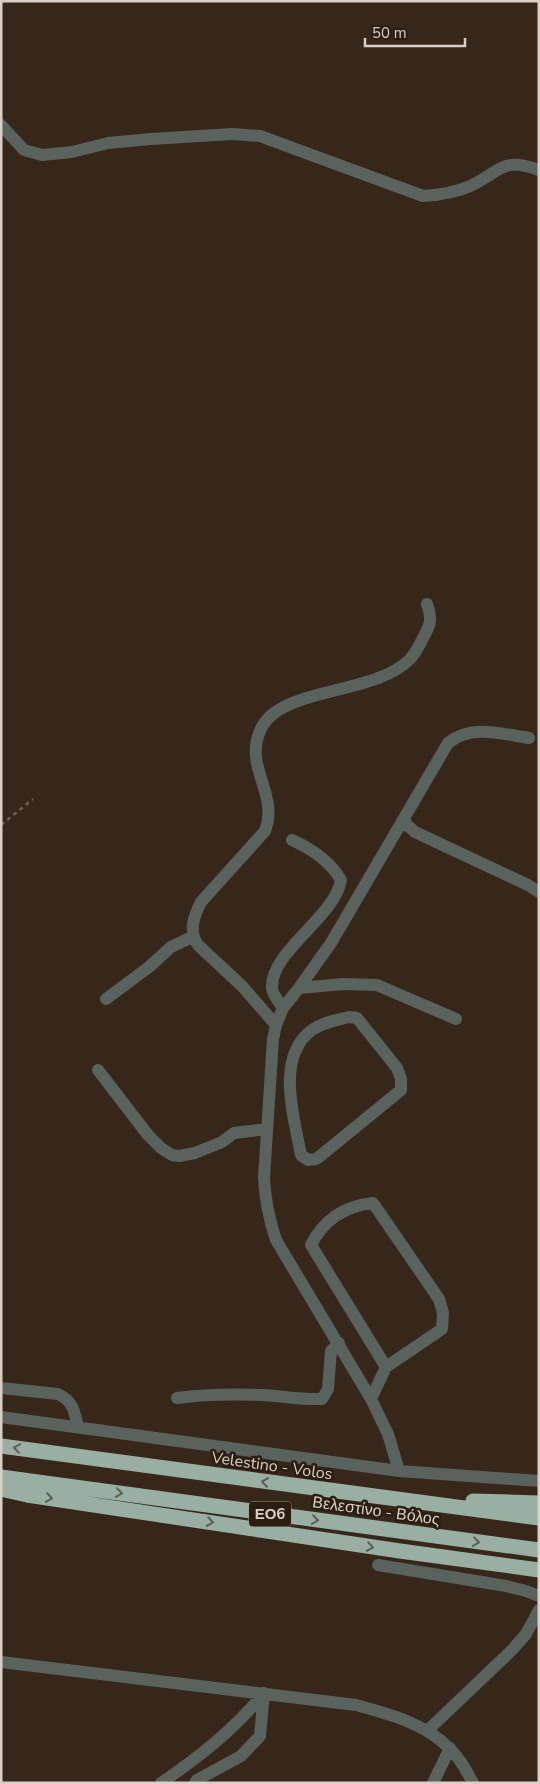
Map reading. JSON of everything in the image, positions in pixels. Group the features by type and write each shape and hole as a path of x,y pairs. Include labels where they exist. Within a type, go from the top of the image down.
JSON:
{"highway":[{"name":"Velestino - Volos","path":"1,1446 390,1500 539,1518"},
{"name":"Βελεστίνο - Βόλος","path":"1,1478 539,1550"},
{"path":"1,1489 27,1495 390,1550 539,1570"},
{"path":"390,1500 539,1503"}],"street":[{"path":"1,125 24,150 42,155 72,152 108,143 151,139 232,134 260,136 423,196 459,191 506,165 520,165 539,170"},
{"path":"276,1024 242,986 192,937 193,921 201,902 265,831 269,820 269,808 255,752 256,740 264,724 276,711 294,703 371,680 402,666 411,659 430,624 431,616 427,604"},
{"path":"399,1471 388,1434 371,1399 276,1240 268,1217 264,1188 273,1039 276,1024 283,1008 331,943 442,750 453,738 467,732 479,731 529,738"},
{"path":"404,819 407,825 415,832 528,885 539,892"},
{"path":"283,1008 272,989 273,977 283,959 337,892 340,880 331,865 310,848 292,840"},
{"path":"106,999 149,967 171,947 192,937"},
{"path":"299,988 343,984 377,985 456,1019"},
{"path":"349,1017 357,1018 397,1068 401,1079 401,1090 319,1157 312,1160 308,1160 301,1155 290,1100 292,1062 300,1042 313,1029 329,1022 349,1017"},
{"path":"98,1070 148,1135 161,1148 172,1155 179,1156 195,1153 222,1142 234,1133 267,1129"},
{"path":"268,1098 290,1100"},
{"path":"371,1399 386,1367 442,1329 443,1313 439,1299 373,1203 362,1204 332,1217 320,1230 311,1245 386,1367"},
{"path":"177,1398 197,1395 243,1395 322,1399 328,1389 331,1352 339,1343"},
{"path":"1,1388 58,1394 66,1398 72,1404 78,1427"},
{"path":"1,1417 399,1471 539,1481"},
{"path":"378,1565 506,1586 539,1596"},
{"path":"427,1731 512,1650 526,1634 539,1610"},
{"path":"1,1662 356,1706 393,1715 427,1731 450,1748 473,1783"},
{"path":"161,1783 185,1766 246,1716 264,1694"},
{"path":"195,1783 197,1780 241,1756 260,1736 264,1694"},
{"path":"433,1783 450,1748"}],"path":[{"path":"1,825 33,799"}]}
